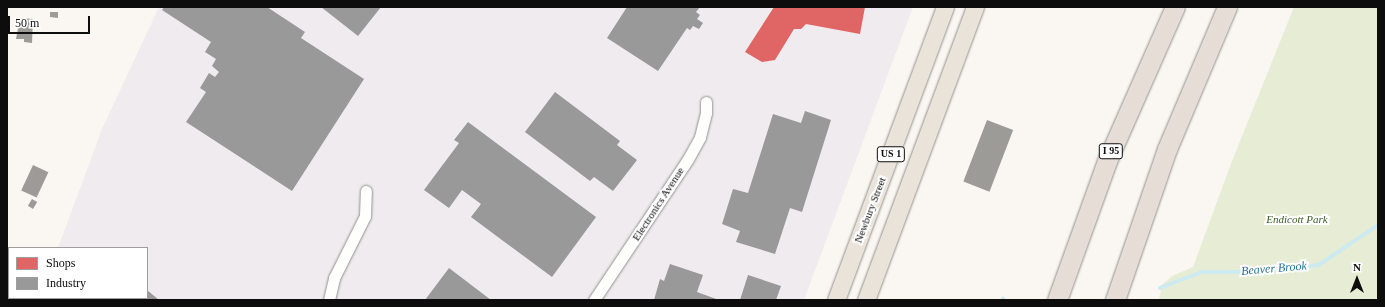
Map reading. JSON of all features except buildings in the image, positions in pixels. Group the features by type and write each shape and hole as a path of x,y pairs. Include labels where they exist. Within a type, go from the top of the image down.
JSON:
{"highway":[{"name":"I 95","path":"1057,300 1107,161 1175,7"},
{"path":"1115,300 1167,149 1227,7"}],"main road":[{"name":"Newbury Street","path":"836,300 945,7"},
{"name":"US 1","path":"866,300 976,7"}],"street":[{"name":"Electronics Avenue","path":"594,300 688,159 700,137 706,113 706,102"},
{"path":"330,300 334,278 365,216 366,191"}],"shaded area":[{"path":"159,7 913,7 804,300 33,300 148,299 148,247 58,247 102,129"}],"green space":[{"name":"Endicott Park","path":"1294,7 1378,7 1378,300 1159,300 1162,285 1172,276 1193,267 1232,161"}],"waterway":[{"name":"Beaver Brook","path":"1160,288 1202,272 1247,272 1319,265 1378,225"}]}
